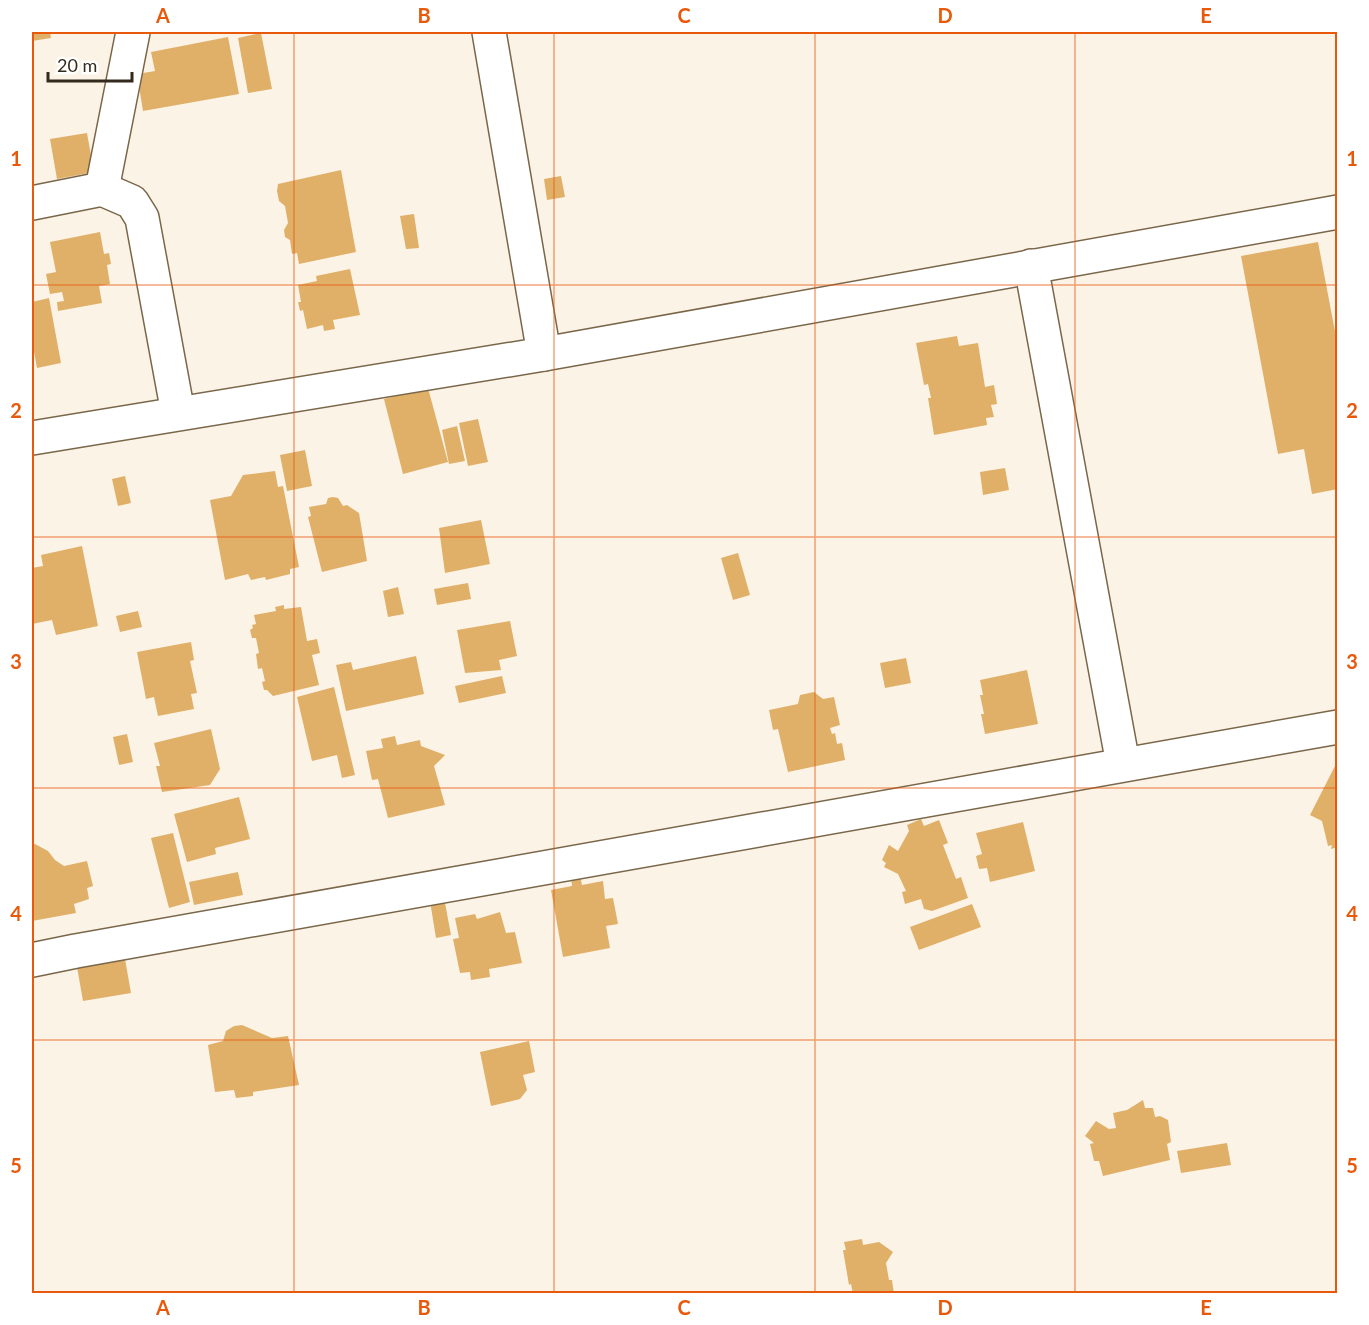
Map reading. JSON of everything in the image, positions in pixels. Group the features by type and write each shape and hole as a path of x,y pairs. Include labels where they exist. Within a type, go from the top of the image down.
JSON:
{"street":[{"path":"102,189 133,32"},
{"path":"489,32 544,354"},
{"path":"32,203 102,189 132,202 142,218 178,413"},
{"path":"32,438 544,354 1338,212"},
{"path":"1030,266 1123,764"},
{"path":"32,960 1338,727"}],"building":[{"path":"32,32 50,32 51,38 32,41"},
{"path":"261,33 272,89 248,93 238,38"},
{"path":"228,37 239,94 143,111 137,74 155,71 151,52"},
{"path":"87,133 94,172 57,179 50,139"},
{"path":"341,170 356,252 299,264 297,253 292,254 290,240 285,237 284,230 288,223 285,206 279,201 278,184"},
{"path":"561,176 565,197 547,200 544,179"},
{"path":"414,214 419,248 406,249 400,216"},
{"path":"100,232 104,254 109,253 111,264 107,265 110,284 99,286 102,303 58,311 57,302 64,301 62,292 50,294 46,274 56,272 50,242"},
{"path":"1318,242 1338,347 1338,489 1312,494 1304,449 1278,454 1241,256"},
{"path":"350,269 360,315 333,320 335,329 324,331 323,325 307,329 303,310 300,311 298,302 301,302 298,285 317,281 316,276"},
{"path":"49,298 61,363 37,368 34,352 32,352 32,302"},
{"path":"957,336 959,346 978,343 985,387 994,385 997,404 991,405 994,417 986,418 987,425 934,435 928,398 931,398 928,384 924,385 916,343"},
{"path":"428,388 448,462 403,474 384,399"},
{"path":"478,419 488,462 468,466 459,423"},
{"path":"457,426 465,461 449,464 442,430"},
{"path":"305,450 312,486 287,491 280,455"},
{"path":"1005,468 1009,490 983,495 980,472"},
{"path":"275,471 278,487 283,486 299,567 290,569 290,574 266,580 265,577 251,580 248,574 225,580 210,500 231,496 243,475"},
{"path":"125,476 131,503 118,506 112,479"},
{"path":"328,498 338,498 343,506 347,505 359,513 367,561 322,572 308,517 311,516 309,507 326,504"},
{"path":"481,520 490,564 445,573 439,528"},
{"path":"82,546 98,626 56,635 52,620 32,624 32,568 43,566 41,555"},
{"path":"738,553 750,595 733,600 721,558"},
{"path":"468,583 471,599 437,605 434,589"},
{"path":"398,587 404,614 388,617 383,591"},
{"path":"284,605 284,609 301,607 307,641 317,639 320,653 312,655 319,685 273,696 264,690 262,682 265,681 262,668 258,669 256,654 259,653 256,638 252,638 250,630 253,628 252,625 256,624 254,615 276,611 275,607"},
{"path":"138,611 142,627 120,632 116,616"},
{"path":"510,621 517,656 499,660 501,670 465,673 457,630"},
{"path":"191,642 194,660 190,661 197,693 191,694 194,709 158,716 154,697 146,699 137,652"},
{"path":"416,656 424,694 346,711 336,665 351,662 353,670"},
{"path":"906,658 911,683 885,688 880,663"},
{"path":"1027,670 1038,724 985,734 981,714 984,714 980,680"},
{"path":"502,676 506,693 459,703 455,686"},
{"path":"334,687 355,775 342,778 337,755 312,761 297,697"},
{"path":"814,692 823,699 834,697 840,725 830,728 832,734 835,733 837,744 842,743 845,760 788,772 778,729 773,730 769,710 798,704 800,695"},
{"path":"211,729 220,769 210,785 162,792 156,766 160,766 154,743"},
{"path":"127,734 133,762 119,765 113,737"},
{"path":"395,736 397,745 420,740 421,746 445,755 434,766 445,805 388,818 378,779 372,780 366,751 383,748 381,739"},
{"path":"1336,764 1338,765 1338,847 1331,849 1332,845 1328,846 1322,821 1310,815"},
{"path":"239,797 250,839 215,848 216,854 187,862 174,814"},
{"path":"921,819 924,826 939,820 948,843 943,845 956,879 961,877 968,898 932,911 924,909 921,899 905,904 902,892 906,891 898,874 884,867 886,863 882,860 889,845 898,851 909,831 907,825"},
{"path":"1023,822 1035,871 990,882 987,868 979,869 976,856 982,854 976,833"},
{"path":"173,833 190,902 169,908 151,838"},
{"path":"32,844 48,851 64,866 87,861 93,886 87,888 89,899 74,904 76,913 32,921"},
{"path":"238,872 243,895 194,905 189,882"},
{"path":"580,875 582,885 603,881 605,899 613,898 618,924 606,926 610,948 563,957 551,890 572,886 571,877"},
{"path":"442,887 451,935 436,938 428,889"},
{"path":"972,904 981,927 919,950 910,927"},
{"path":"500,912 506,933 515,932 522,963 489,969 490,977 471,980 470,972 460,973 453,939 459,938 455,918 475,914 477,919"},
{"path":"125,959 131,993 83,1001 77,967"},
{"path":"242,1025 272,1038 288,1036 299,1085 253,1092 253,1096 236,1098 234,1090 215,1092 208,1045 223,1041 226,1031 234,1026"},
{"path":"529,1041 535,1072 523,1075 527,1090 520,1099 491,1106 480,1052"},
{"path":"1143,1100 1145,1108 1153,1108 1155,1117 1160,1116 1168,1120 1171,1142 1167,1144 1170,1160 1103,1176 1099,1161 1094,1161 1090,1144 1094,1143 1085,1136 1096,1121 1109,1129 1116,1128 1113,1113 1127,1110"},
{"path":"1227,1143 1231,1165 1181,1173 1177,1151"},
{"path":"862,1239 863,1245 879,1242 893,1252 886,1263 894,1294 853,1294 851,1284 849,1285 843,1250 846,1250 844,1242"}]}
